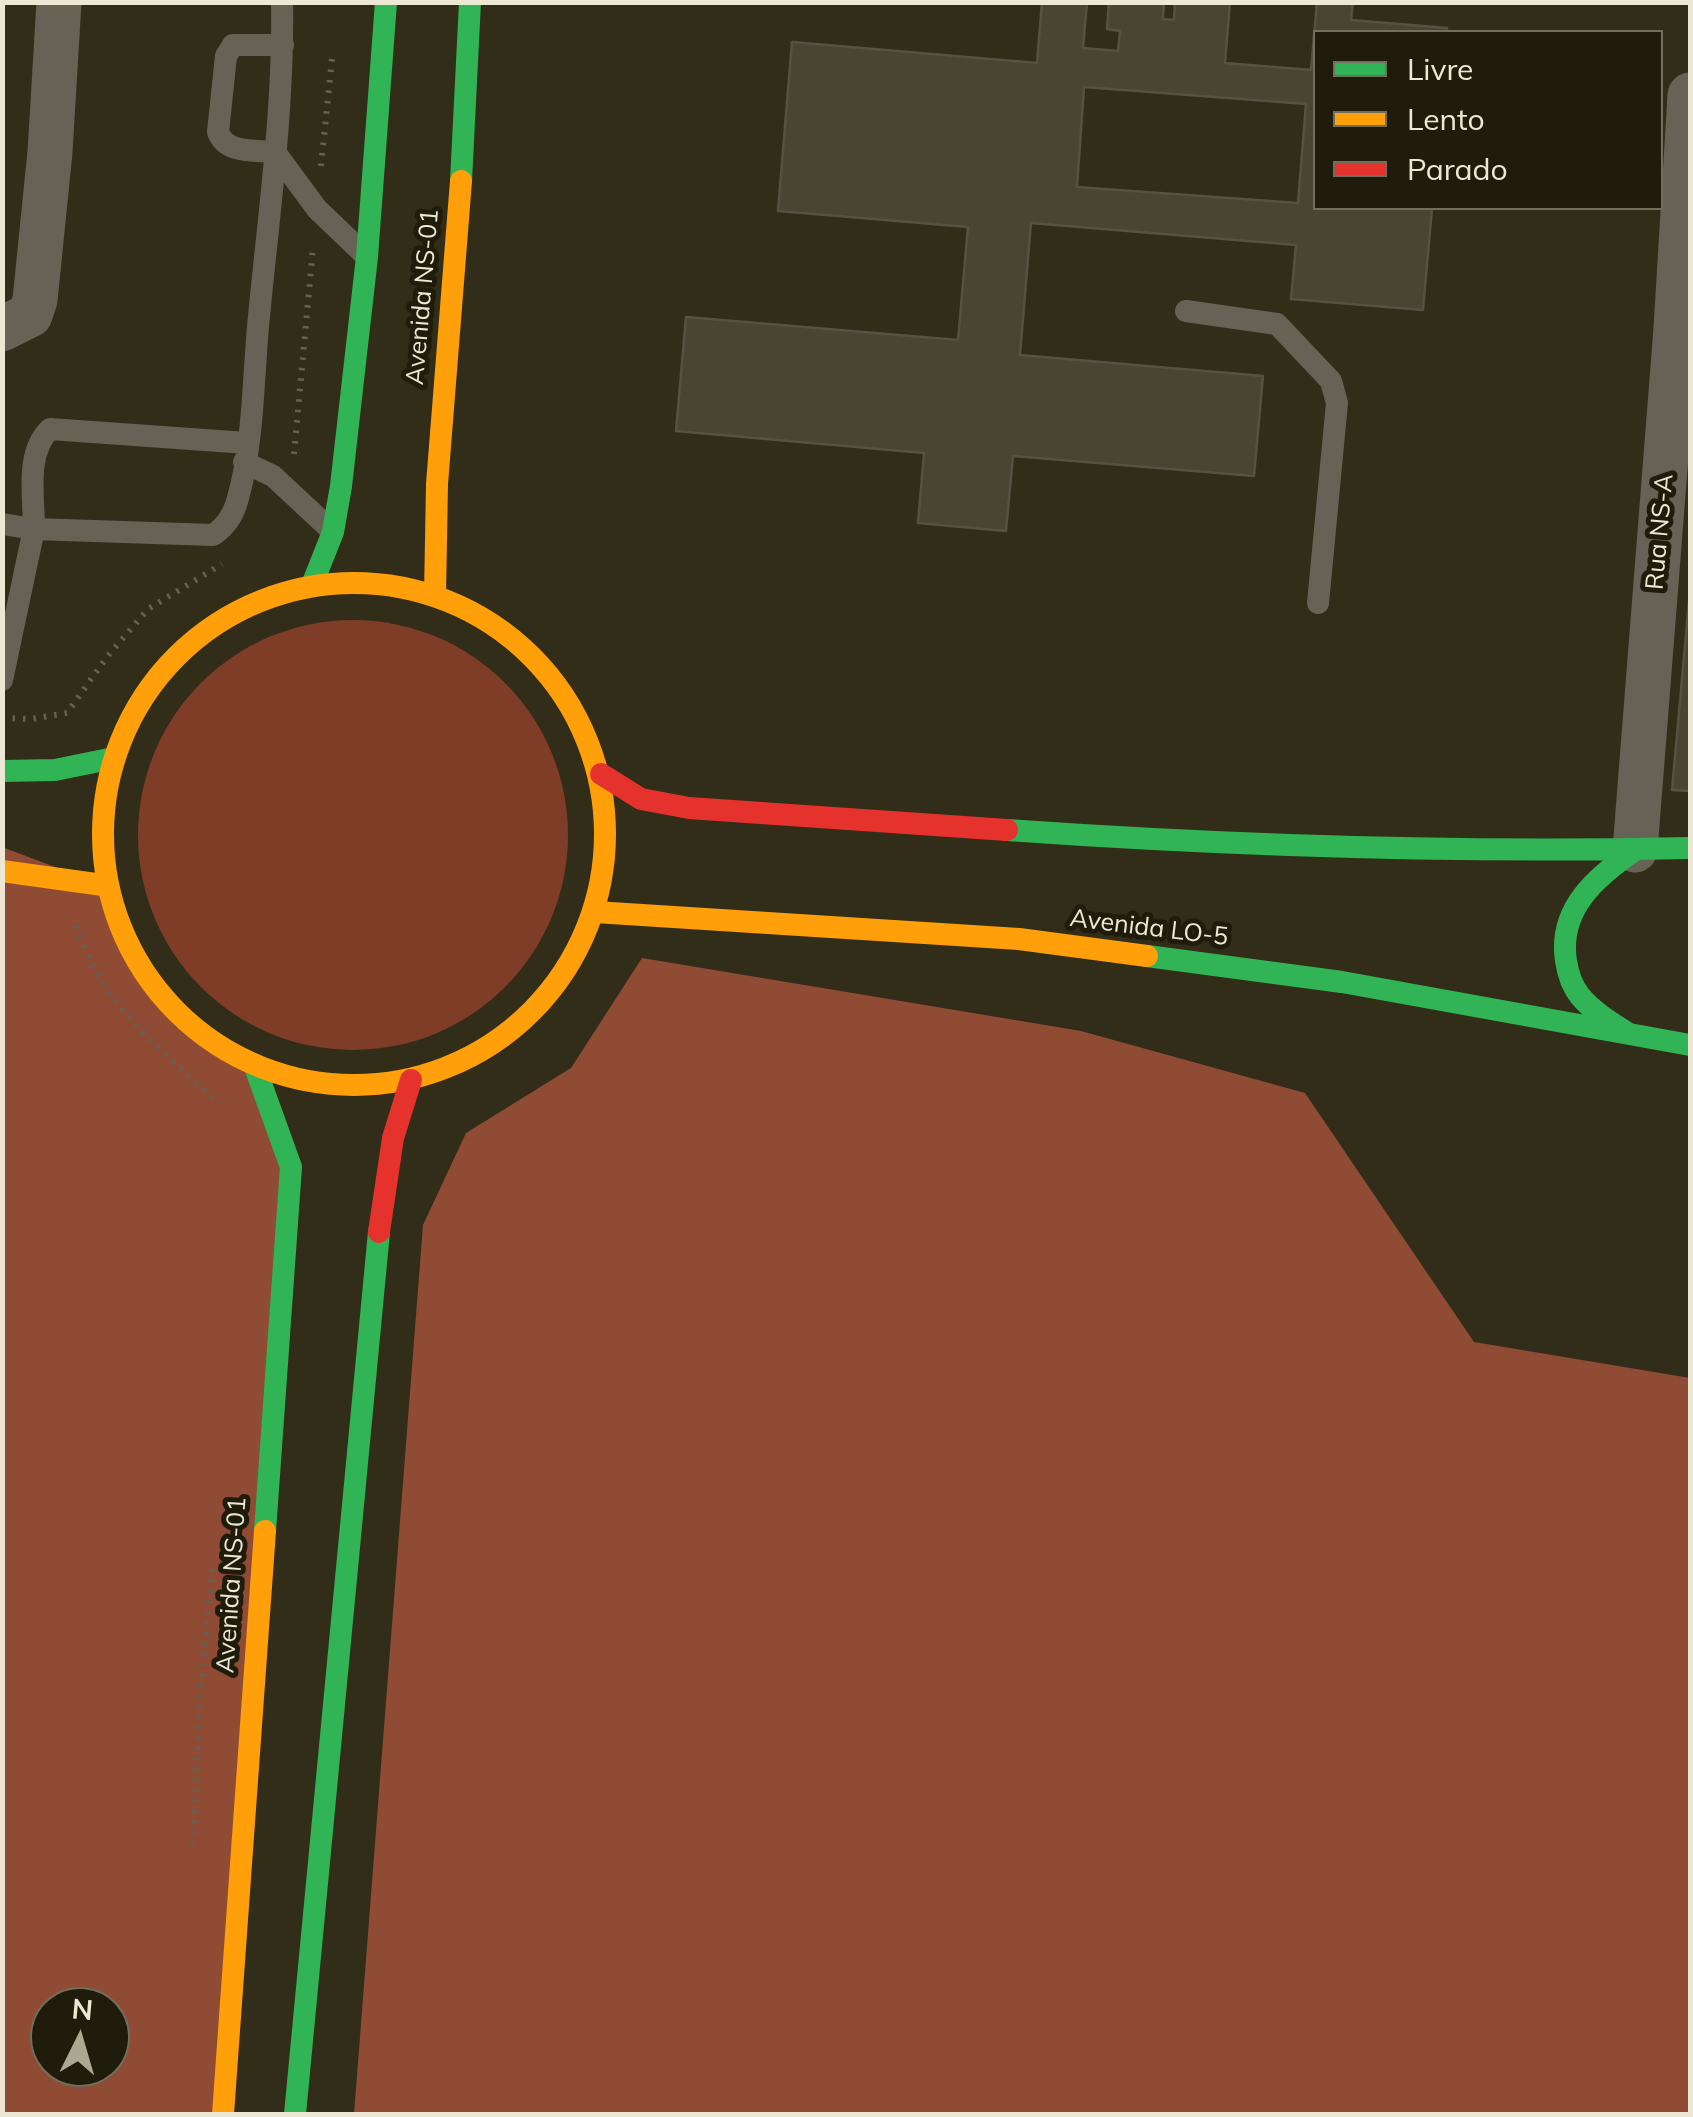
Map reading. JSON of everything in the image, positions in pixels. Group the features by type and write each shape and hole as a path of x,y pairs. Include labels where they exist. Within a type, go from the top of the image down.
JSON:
{"main road":[{"path":"312,585 334,532 367,257 386,2"},
{"name":"Avenida NS-01","path":"435,596 433,532 453,298 470,2"},
{"path":"360,581 435,596 520,638 570,712 601,774 608,844 595,912 566,974 525,1020 479,1054 411,1080 332,1085 256,1067 155,992 103,885 98,822 109,759 130,708 168,666 212,628 312,585 360,581"},
{"path":"2,771 55,770 109,759"},
{"path":"601,774 641,799 689,808 1230,845 1430,851 1690,848"},
{"path":"1633,1037 1577,992 1566,970 1564,942 1566,920 1581,894 1635,850"},
{"path":"2,872 103,885"},
{"name":"Avenida LO-5","path":"595,912 1020,939 1342,982 1690,1045"},
{"name":"Avenida NS-01","path":"223,2114 292,1167 256,1067"},
{"path":"295,2114 374,1264 393,1138 411,1080"}],"street":[{"path":"2,328 30,316 35,300 60,2"},
{"name":"Rua NS-A","path":"1635,850 1676,329 1690,95"}],"lane":[{"path":"2,524 34,530 213,535 231,518 245,453 275,152 283,45 282,2"},
{"path":"283,45 233,45 226,56 218,132 221,142 230,148 275,152 317,209 367,257"},
{"path":"1186,311 1277,324 1331,381 1337,402 1318,603"},
{"path":"2,680 34,530 34,458 40,438 50,429 245,453 334,532"}],"path":[{"path":"72,916 89,963 130,1023 229,1113"},
{"path":"193,1862 200,1698 214,1556"}],"shaded area":[{"path":"353,620 395,624 435,636 473,656 505,683 532,715 552,753 564,793 568,835 564,877 552,917 532,955 505,987 473,1014 435,1034 395,1046 353,1050 311,1046 271,1034 233,1014 201,987 174,955 154,917 142,877 138,835 142,793 154,753 174,715 201,683 233,656 271,636 311,624"},
{"path":"2,847 103,885 155,992 255,1067 291,1167 223,2114 3,2114"},
{"path":"642,958 1081,1031 1305,1093 1474,1342 1690,1378 1690,2114 354,2114 423,1225 466,1133 571,1068"}],"building":[{"path":"1042,2 1087,2 1083,48 1118,51 1120,31 1107,29 1109,2 1164,2 1163,19 1174,20 1175,2 1230,2 1225,63 1311,70 1313,47 1313,210 1432,210 1423,310 1291,299 1296,245 1031,223 1020,355 1263,376 1254,476 1013,456 1006,531 918,523 924,453 676,431 686,317 958,340 968,227 778,211 792,42 1037,63","holes":["1084,87 1306,104 1298,203 1077,187"]},
{"path":"1317,2 1353,2 1351,20 1447,28 1315,30"},
{"path":"1690,590 1690,791 1672,790"}],"traffic: fast":[{"path":"312,585 333,532 341,486 367,257 386,2"},
{"path":"461,181 470,2"},
{"path":"2,771 55,770 109,759"},
{"path":"1007,830 1348,847 1690,848"},
{"path":"1629,1034 1577,992 1568,971 1565,942 1574,910 1583,896 1635,850"},
{"path":"1147,956 1342,982 1690,1045"},
{"path":"255,1067 291,1167 265,1531"},
{"path":"295,2114 379,1232"}],"traffic: slow":[{"path":"435,596 437,484 461,181"},
{"path":"354,583 403,588 450,602 494,625 532,656 563,694 586,738 600,785 605,834 600,883 586,930 563,974 532,1012 494,1043 450,1066 403,1080 354,1085 305,1080 258,1066 214,1043 176,1012 145,974 122,930 108,883 103,834 108,785 122,738 145,694 176,656 214,625 258,602 305,588 354,583"},
{"path":"2,871 103,885"},
{"path":"595,912 1019,939 1147,956"},
{"path":"223,2114 265,1531"}],"traffic: jam":[{"path":"601,774 641,799 689,808 1007,830"},
{"path":"379,1232 393,1138 411,1080"}]}
